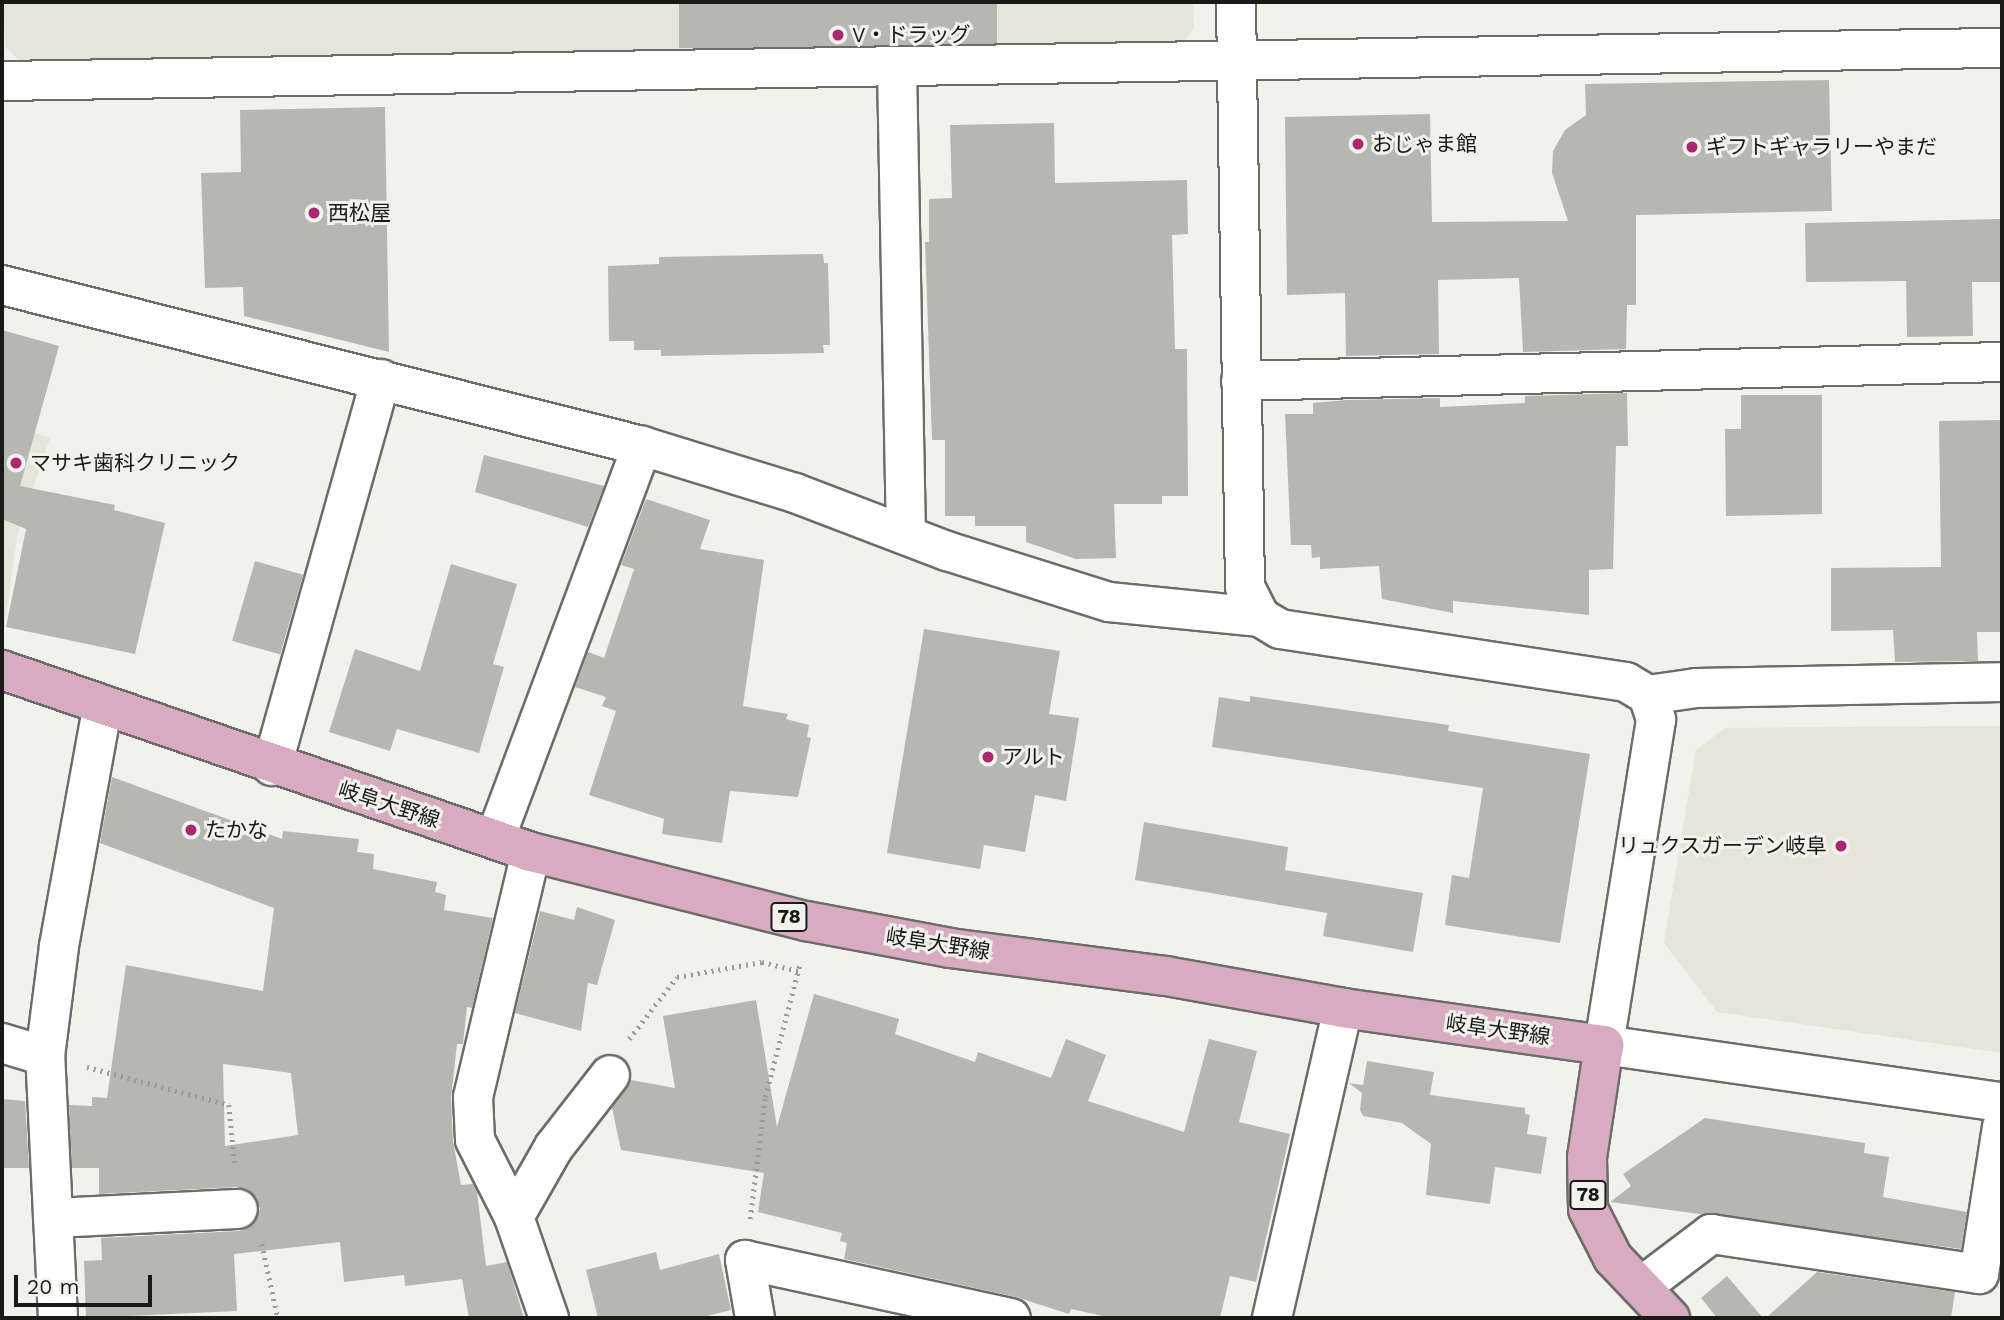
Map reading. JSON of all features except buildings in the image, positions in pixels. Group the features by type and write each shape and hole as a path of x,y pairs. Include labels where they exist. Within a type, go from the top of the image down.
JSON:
{"main road":[{"name":"岐阜大野線","path":"2,670 272,766 531,852 806,921 1343,1008 1604,1045"},
{"name":"78","path":"1604,1045 1587,1157 1588,1209 1613,1258 1670,1318"}],"street":[{"path":"1236,2 1245,587 1260,617"},
{"path":"2,81 2002,48"},
{"path":"897,68 906,534"},
{"path":"2,285 642,446 795,493 906,534 1109,602 1260,617 1280,628 1626,682 1648,695 1696,688 2002,682"},
{"path":"1241,381 2002,362"},
{"path":"272,766 381,379"},
{"path":"495,839 642,446"},
{"path":"1648,695 1656,720 1604,1045 2002,1102"},
{"path":"58,1318 45,1056 59,946 103,705"},
{"path":"531,852 473,1097 475,1140 514,1217 549,1318"},
{"path":"1272,1318 1343,1008"},
{"path":"2,1044 45,1056"},
{"path":"514,1217 554,1147 611,1075"},
{"path":"1641,1287 1711,1234 1979,1274 2002,1127"},
{"path":"53,1218 238,1209"},
{"path":"755,1318 745,1260 1011,1318"}],"path":[{"path":"745,1260 765,1097 799,971 806,921"},
{"path":"611,1075 616,1055 677,977 762,962 799,971"},
{"path":"45,1056 229,1105 238,1209 266,1250 278,1318"}],"shaded area":[{"path":"4,2 1193,2 1194,29 1182,44 21,62 5,47"},
{"path":"2,421 50,438 17,536 4,631"},
{"name":"リュクスガーデン岐阜","path":"2002,726 2002,1053 1717,1012 1664,943 1696,750 1725,728"}],"place":[{"name":"V・ドラッグ","path":"838,35"},
{"name":"おじゃま館","path":"1358,144"},
{"name":"ギフトギャラリーやまだ","path":"1692,147"},
{"name":"西松屋","path":"314,213"},
{"name":"マサキ歯科クリニック","path":"16,463"},
{"name":"アルト","path":"988,757"},
{"name":"たかな","path":"191,830"},
{"name":"リュクスガーデン岐阜","path":"1841,846"}]}
